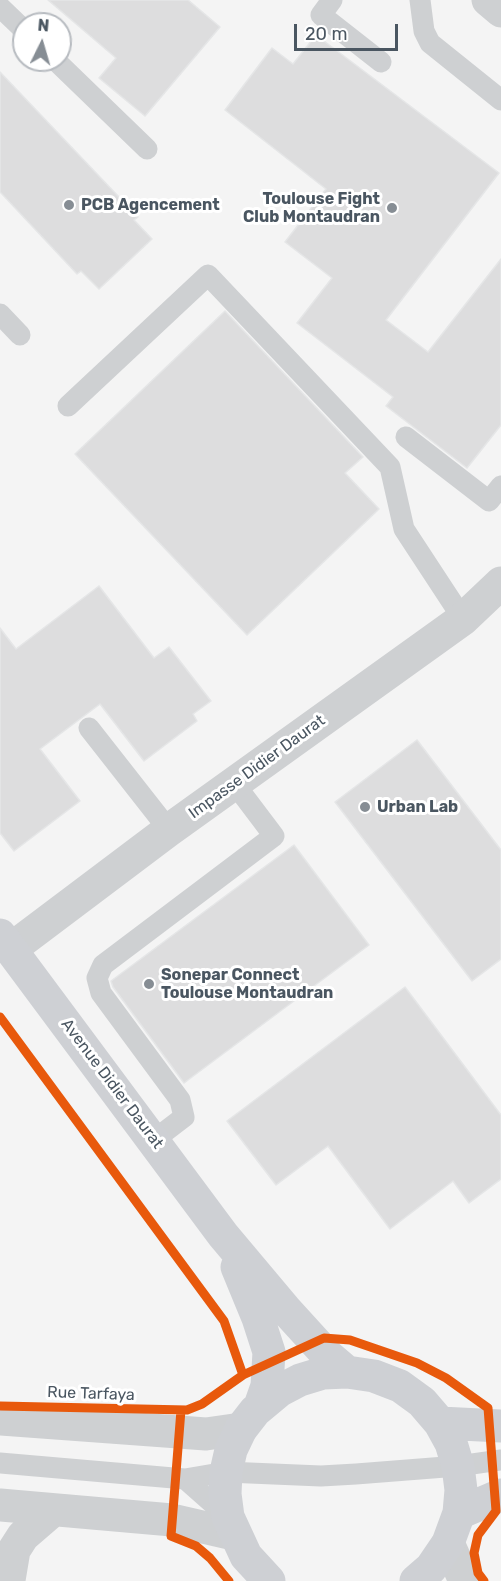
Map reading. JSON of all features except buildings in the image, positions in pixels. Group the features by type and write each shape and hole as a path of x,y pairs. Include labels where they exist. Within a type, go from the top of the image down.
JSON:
{"main road":[{"name":"Avenue Didier Daurat","path":"5,942 223,1235 286,1310 327,1355 347,1372"},
{"name":"Avenue Didier Daurat","path":"223,1235 258,1318 269,1352 267,1386 250,1417 226,1472 225,1494 230,1525"},
{"path":"250,1417 279,1391 300,1380 323,1373 347,1372 374,1376 400,1386 422,1402 440,1423 451,1443 458,1466 461,1490 459,1513 447,1543 431,1568 416,1581"},
{"path":"440,1423 501,1426"},
{"path":"459,1513 501,1495"},
{"path":"230,1525 246,1556 269,1581"}],"street":[{"path":"488,0 501,11"},
{"name":"Impasse Didier Daurat","path":"5,942 169,830 463,619 501,583"},
{"name":"Rue Tarfaya","path":"0,1419 206,1434 250,1417"},
{"path":"0,1505 230,1525"},
{"path":"6,1577 14,1550 23,1536 52,1511"},
{"path":"447,1543 465,1581"}],"lane":[{"path":"332,0 321,15 381,62"},
{"path":"420,0 424,31 429,43 501,100"},
{"path":"0,8 12,19"},
{"path":"67,72 147,149"},
{"path":"68,406 208,275 390,467 404,529 463,619"},
{"path":"0,314 20,335"},
{"path":"406,437 489,501 501,486"},
{"path":"89,728 169,830"},
{"path":"154,1140 184,1117 180,1100 101,993 97,978 103,965 274,836 234,783"},
{"path":"0,1463 185,1479 226,1472 321,1476 458,1466 501,1460"},
{"path":"185,1479 230,1525"}],"cycle path":[{"path":"0,1017 224,1321 243,1375"},
{"path":"0,1406 187,1410 202,1404 243,1375 324,1338 350,1340 417,1363 446,1378 488,1408"},
{"path":"484,1581 478,1573 474,1553 478,1535 496,1511 488,1408"},
{"path":"181,1410 171,1536 196,1546 210,1558 229,1581"}],"place":[{"name":"PCB Agencement","path":"69,205"},
{"name":"Toulouse Fight Club Montaudran","path":"392,208"},
{"name":"Urban Lab","path":"365,807"},
{"name":"Sonepar Connect Toulouse Montaudran","path":"149,984"}]}
